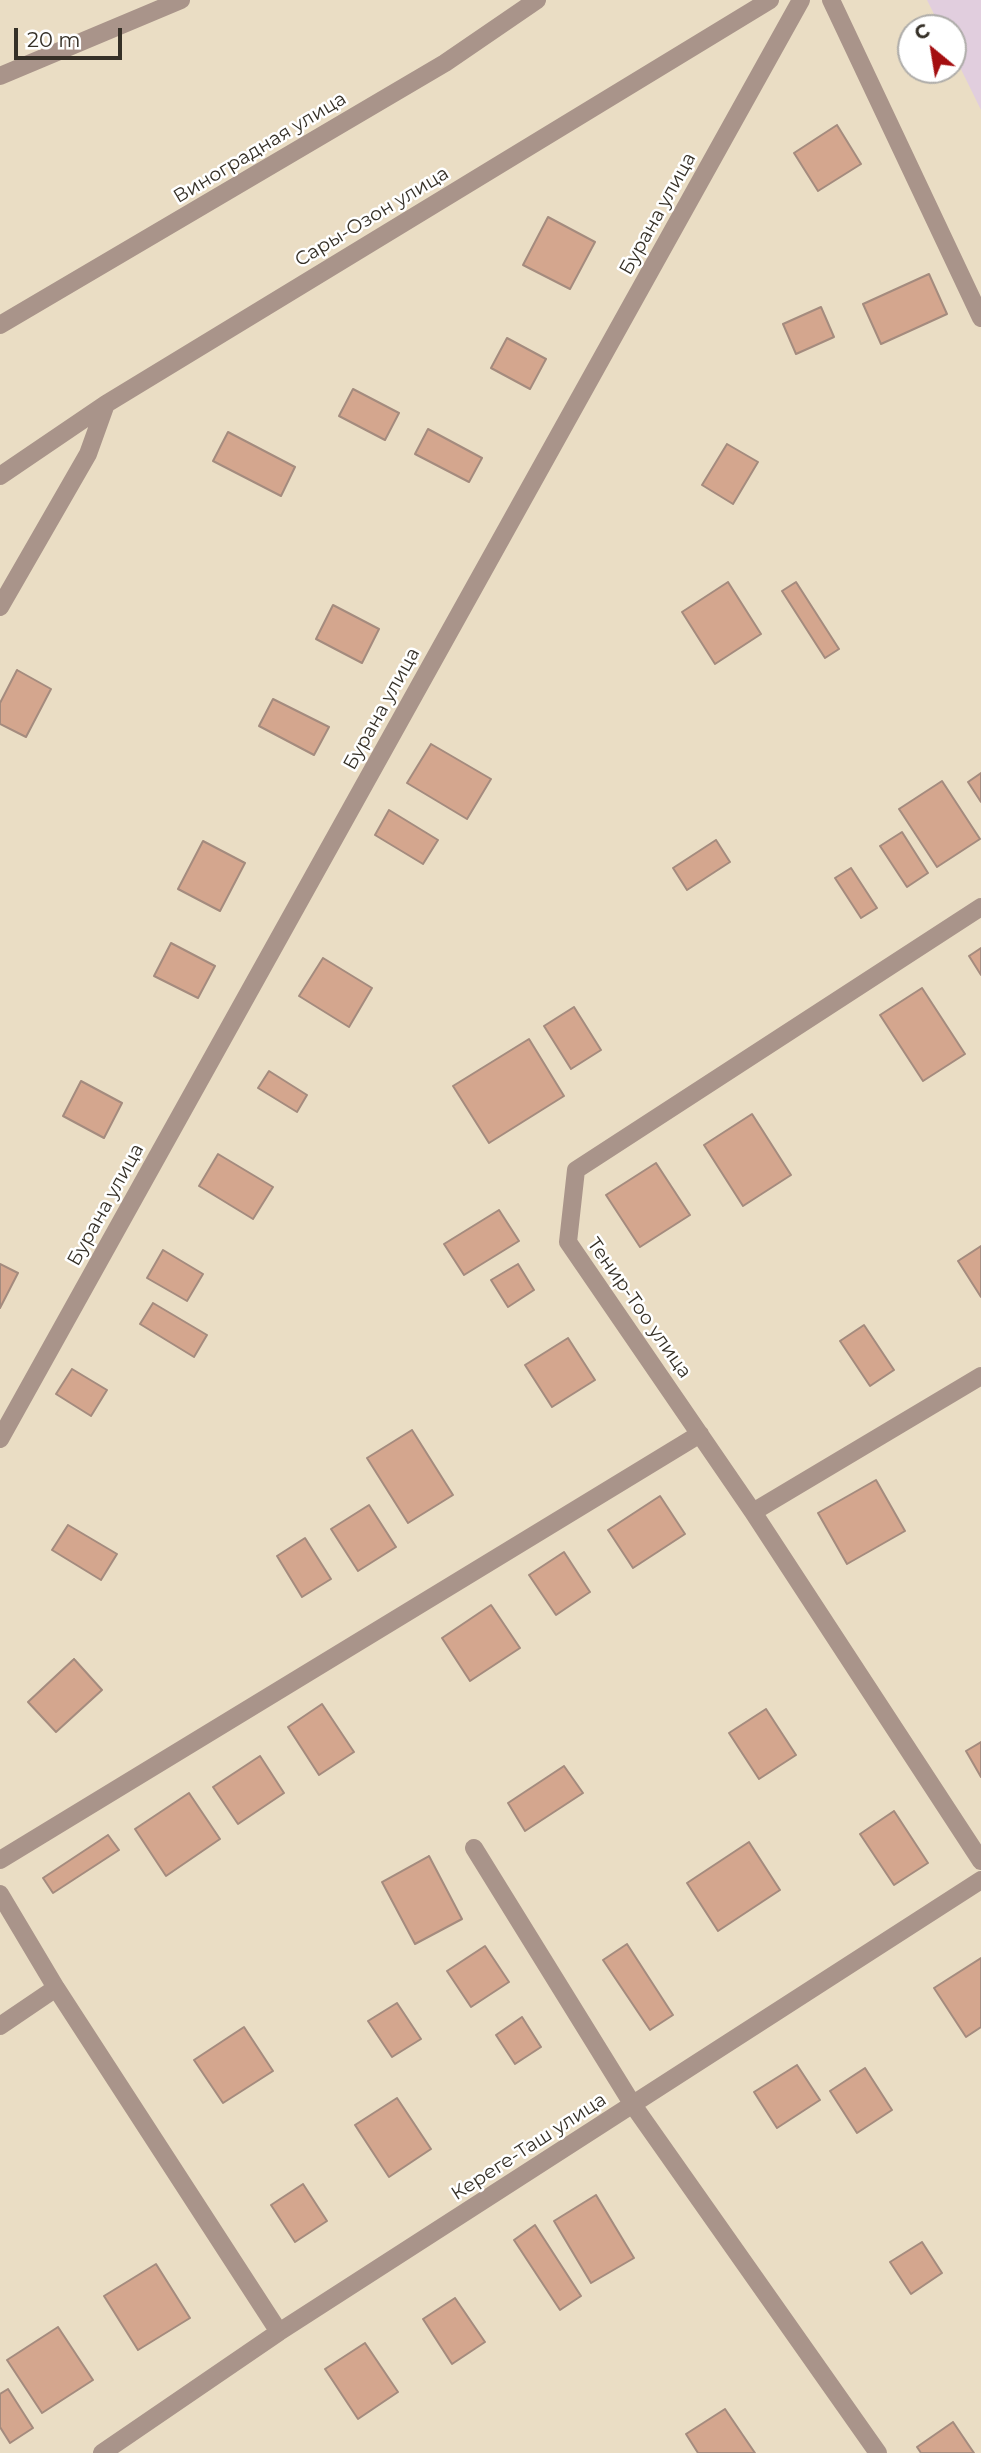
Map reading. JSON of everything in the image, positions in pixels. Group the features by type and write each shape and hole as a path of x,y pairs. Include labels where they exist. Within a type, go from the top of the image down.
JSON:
{"street":[{"path":"0,76 181,0"},
{"name":"Виноградная улица","path":"0,325 445,63 537,0"},
{"name":"Сары-Озон улица","path":"0,476 106,404 770,0"},
{"name":"Бурана улица","path":"0,1439 801,0"},
{"path":"831,0 981,318"},
{"path":"0,607 88,454 106,404"},
{"name":"Тенир-Тоо улица","path":"981,906 576,1170 568,1242 753,1512 981,1861"},
{"path":"753,1512 981,1376"},
{"path":"0,1860 700,1434"},
{"path":"474,1848 633,2105 878,2453"},
{"name":"Кереге-Таш улица","path":"102,2453 279,2332 981,1880"},
{"path":"0,1894 57,1988 279,2332"},
{"path":"0,2026 57,1988"}],"shaded area":[{"path":"927,0 981,0 981,110 967,82 967,14 934,14"}],"building":[{"path":"837,125 861,164 818,191 794,153"},
{"path":"548,217 595,242 570,289 523,265"},
{"path":"929,274 947,314 881,344 863,304"},
{"path":"821,307 834,337 796,354 783,324"},
{"path":"507,338 546,359 530,389 491,368"},
{"path":"353,389 399,413 385,440 339,416"},
{"path":"428,429 482,458 469,482 415,454"},
{"path":"228,432 295,467 281,496 213,461"},
{"path":"727,444 758,462 733,504 702,485"},
{"path":"728,582 761,634 715,664 682,612"},
{"path":"796,582 839,649 825,658 782,591"},
{"path":"333,605 379,629 362,663 316,639"},
{"path":"17,670 51,689 26,737 0,724 0,703"},
{"path":"273,699 329,727 314,755 259,726"},
{"path":"431,744 491,779 467,819 407,783"},
{"path":"981,773 981,802 968,782"},
{"path":"942,781 980,839 937,867 899,809"},
{"path":"389,810 438,840 423,864 375,835"},
{"path":"902,832 928,873 907,887 880,846"},
{"path":"716,840 730,862 687,890 673,868"},
{"path":"203,841 245,863 220,911 178,889"},
{"path":"851,868 877,908 861,918 835,878"},
{"path":"171,943 215,966 198,998 154,976"},
{"path":"981,948 981,975 969,956"},
{"path":"323,958 372,988 349,1027 299,996"},
{"path":"922,988 965,1054 923,1081 880,1015"},
{"path":"574,1007 601,1050 571,1069 544,1026"},
{"path":"529,1039 564,1096 489,1143 453,1086"},
{"path":"269,1071 307,1095 297,1112 258,1088"},
{"path":"81,1081 122,1103 104,1138 63,1116"},
{"path":"752,1114 791,1175 743,1206 704,1145"},
{"path":"218,1154 273,1187 253,1219 199,1186"},
{"path":"656,1163 690,1215 640,1247 606,1195"},
{"path":"499,1210 519,1241 464,1275 444,1244"},
{"path":"981,1246 981,1297 958,1261"},
{"path":"163,1250 203,1274 187,1301 147,1278"},
{"path":"0,1264 18,1273 0,1308"},
{"path":"518,1264 534,1290 508,1307 491,1280"},
{"path":"153,1303 207,1335 194,1357 140,1324"},
{"path":"864,1325 894,1370 870,1386 840,1341"},
{"path":"568,1338 595,1380 552,1407 525,1365"},
{"path":"72,1369 107,1390 91,1416 56,1394"},
{"path":"412,1430 453,1495 408,1523 367,1458"},
{"path":"876,1480 905,1531 847,1564 818,1513"},
{"path":"660,1496 685,1534 633,1568 608,1530"},
{"path":"369,1505 396,1547 358,1571 331,1529"},
{"path":"68,1525 117,1554 101,1580 52,1550"},
{"path":"305,1538 331,1579 302,1597 277,1556"},
{"path":"564,1552 590,1592 556,1615 529,1575"},
{"path":"491,1605 520,1648 470,1681 442,1638"},
{"path":"74,1659 102,1690 56,1732 28,1702"},
{"path":"322,1704 354,1752 319,1775 288,1727"},
{"path":"766,1709 796,1755 759,1779 729,1733"},
{"path":"981,1742 981,1777 966,1751"},
{"path":"260,1756 284,1793 238,1824 213,1787"},
{"path":"564,1766 583,1793 525,1831 508,1803"},
{"path":"189,1793 220,1839 166,1876 135,1829"},
{"path":"894,1811 928,1863 894,1885 860,1834"},
{"path":"108,1835 119,1850 53,1893 43,1878"},
{"path":"749,1842 780,1890 718,1931 687,1883"},
{"path":"429,1856 462,1919 415,1944 382,1882"},
{"path":"627,1944 673,2015 650,2030 603,1960"},
{"path":"485,1946 509,1982 471,2007 447,1971"},
{"path":"981,1958 981,2027 966,2037 934,1988"},
{"path":"397,2003 421,2039 392,2057 368,2021"},
{"path":"522,2017 541,2047 515,2064 496,2035"},
{"path":"244,2027 273,2071 223,2103 194,2060"},
{"path":"797,2065 820,2100 777,2128 754,2092"},
{"path":"865,2068 892,2110 857,2133 830,2091"},
{"path":"397,2098 431,2149 389,2177 355,2125"},
{"path":"303,2184 327,2221 295,2242 271,2205"},
{"path":"596,2195 634,2258 591,2283 554,2221"},
{"path":"535,2225 581,2296 560,2310 514,2240"},
{"path":"922,2242 942,2273 911,2294 890,2262"},
{"path":"156,2264 190,2318 138,2350 104,2296"},
{"path":"455,2298 485,2342 452,2364 423,2319"},
{"path":"58,2327 93,2380 42,2413 7,2360"},
{"path":"365,2343 398,2392 358,2419 325,2369"},
{"path":"8,2389 33,2428 10,2443 0,2427 0,2394"},
{"path":"725,2409 755,2453 698,2453 686,2434"},
{"path":"953,2422 974,2453 921,2453 917,2447"}]}
